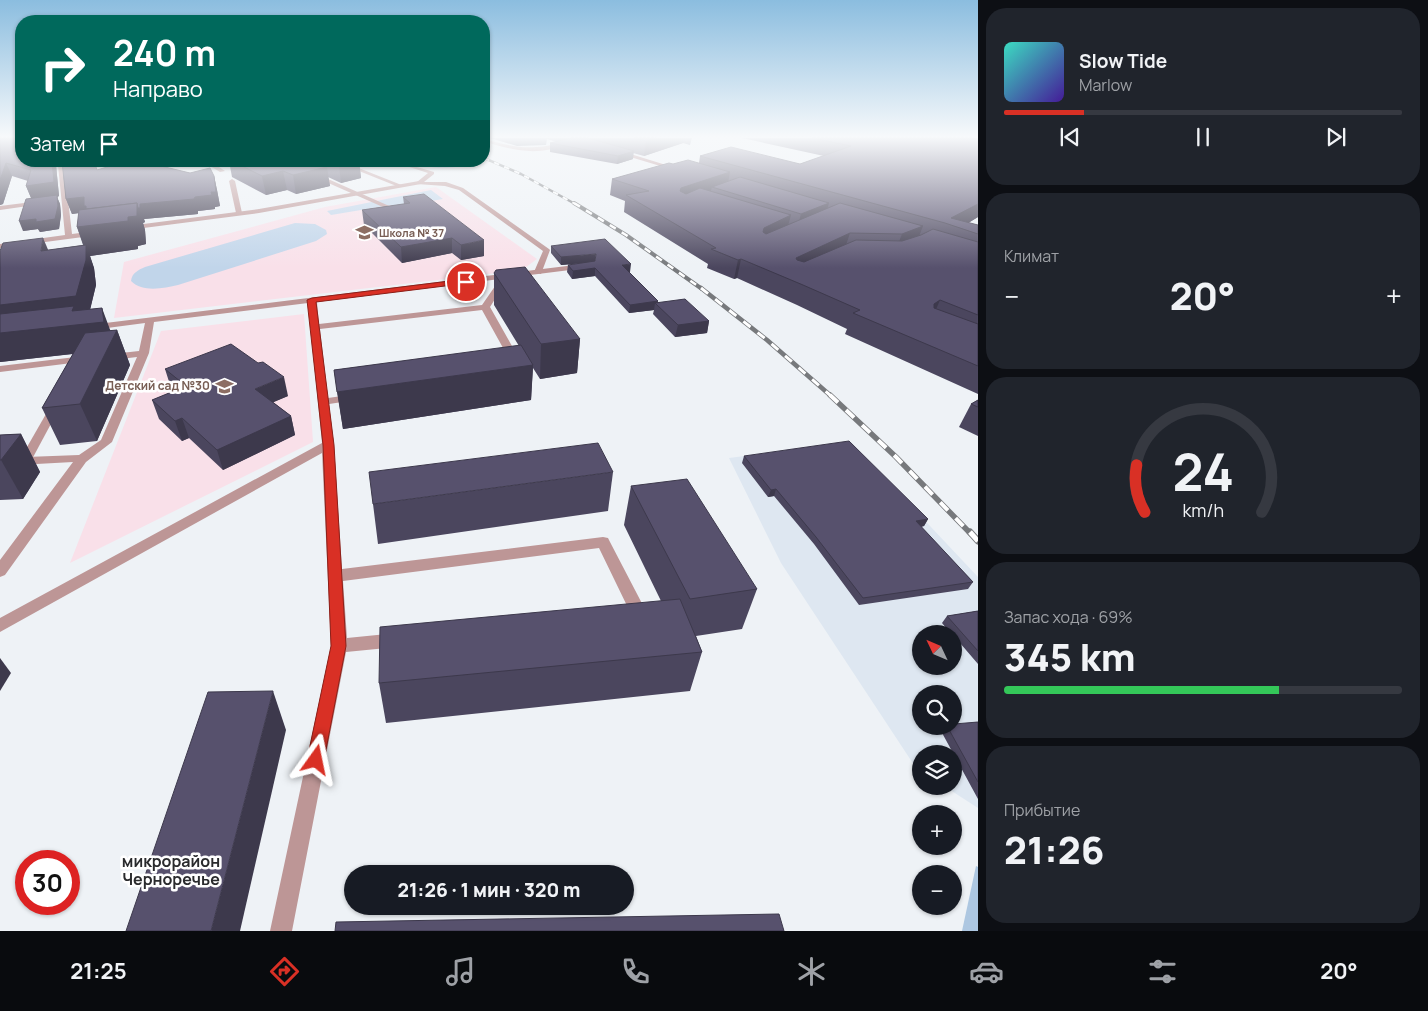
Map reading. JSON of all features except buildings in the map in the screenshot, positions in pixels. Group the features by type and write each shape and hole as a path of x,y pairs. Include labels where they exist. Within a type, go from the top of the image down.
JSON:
{"street":[{"path":"62,181 69,236"},
{"path":"118,229 239,213 419,183"},
{"path":"55,201 64,200"},
{"path":"0,208 45,202"},
{"path":"0,246 108,231"},
{"path":"84,328 591,265"},
{"path":"315,327 485,307 505,277"},
{"path":"281,931 339,646 328,445 312,300"},
{"path":"485,307 523,374"},
{"path":"0,571 82,460 106,442 144,354 150,320"},
{"path":"0,369 79,364 144,354"},
{"path":"323,402 371,395"},
{"path":"0,626 328,445"},
{"path":"0,462 68,458 82,460"},
{"path":"335,576 603,542 640,615 621,617"},
{"path":"339,646 416,638"}],"lane":[{"path":"232,181 239,213"},
{"path":"329,181 394,210"},
{"path":"389,181 401,186"},
{"path":"419,183 446,184 461,190 547,250 538,272"},
{"path":"25,460 63,393"}],"shaded area":[{"name":"Школа № 37","path":"436,187 537,259 522,270 114,318 124,262 325,207"},
{"path":"431,190 443,199 331,215 327,211"},
{"path":"295,223 315,224 326,230 327,234 316,241 178,285 147,288 136,285 131,281 134,274 145,267"},
{"name":"Детский сад №30","path":"304,314 313,442 70,563 161,331"},
{"path":"851,442 978,577 978,808 958,795 962,795 962,745 912,745 912,762 781,563 729,458"},
{"path":"976,866 978,867 978,931 962,931"}],"railway":[{"path":"534,181 577,205"},
{"path":"574,203 626,235 702,289"},
{"path":"701,288 767,340 831,396"},
{"path":"830,395 896,457 971,534"},
{"path":"970,532 978,541"}],"place":[{"name":"Школа № 37","path":"365,233"},
{"name":"Детский сад №30","path":"224,386"}],"district":[{"name":"микрорайон Черноречье","path":"171,870"}],"route":[{"path":"316,760 339,646 328,445 312,300 466,282"}]}
